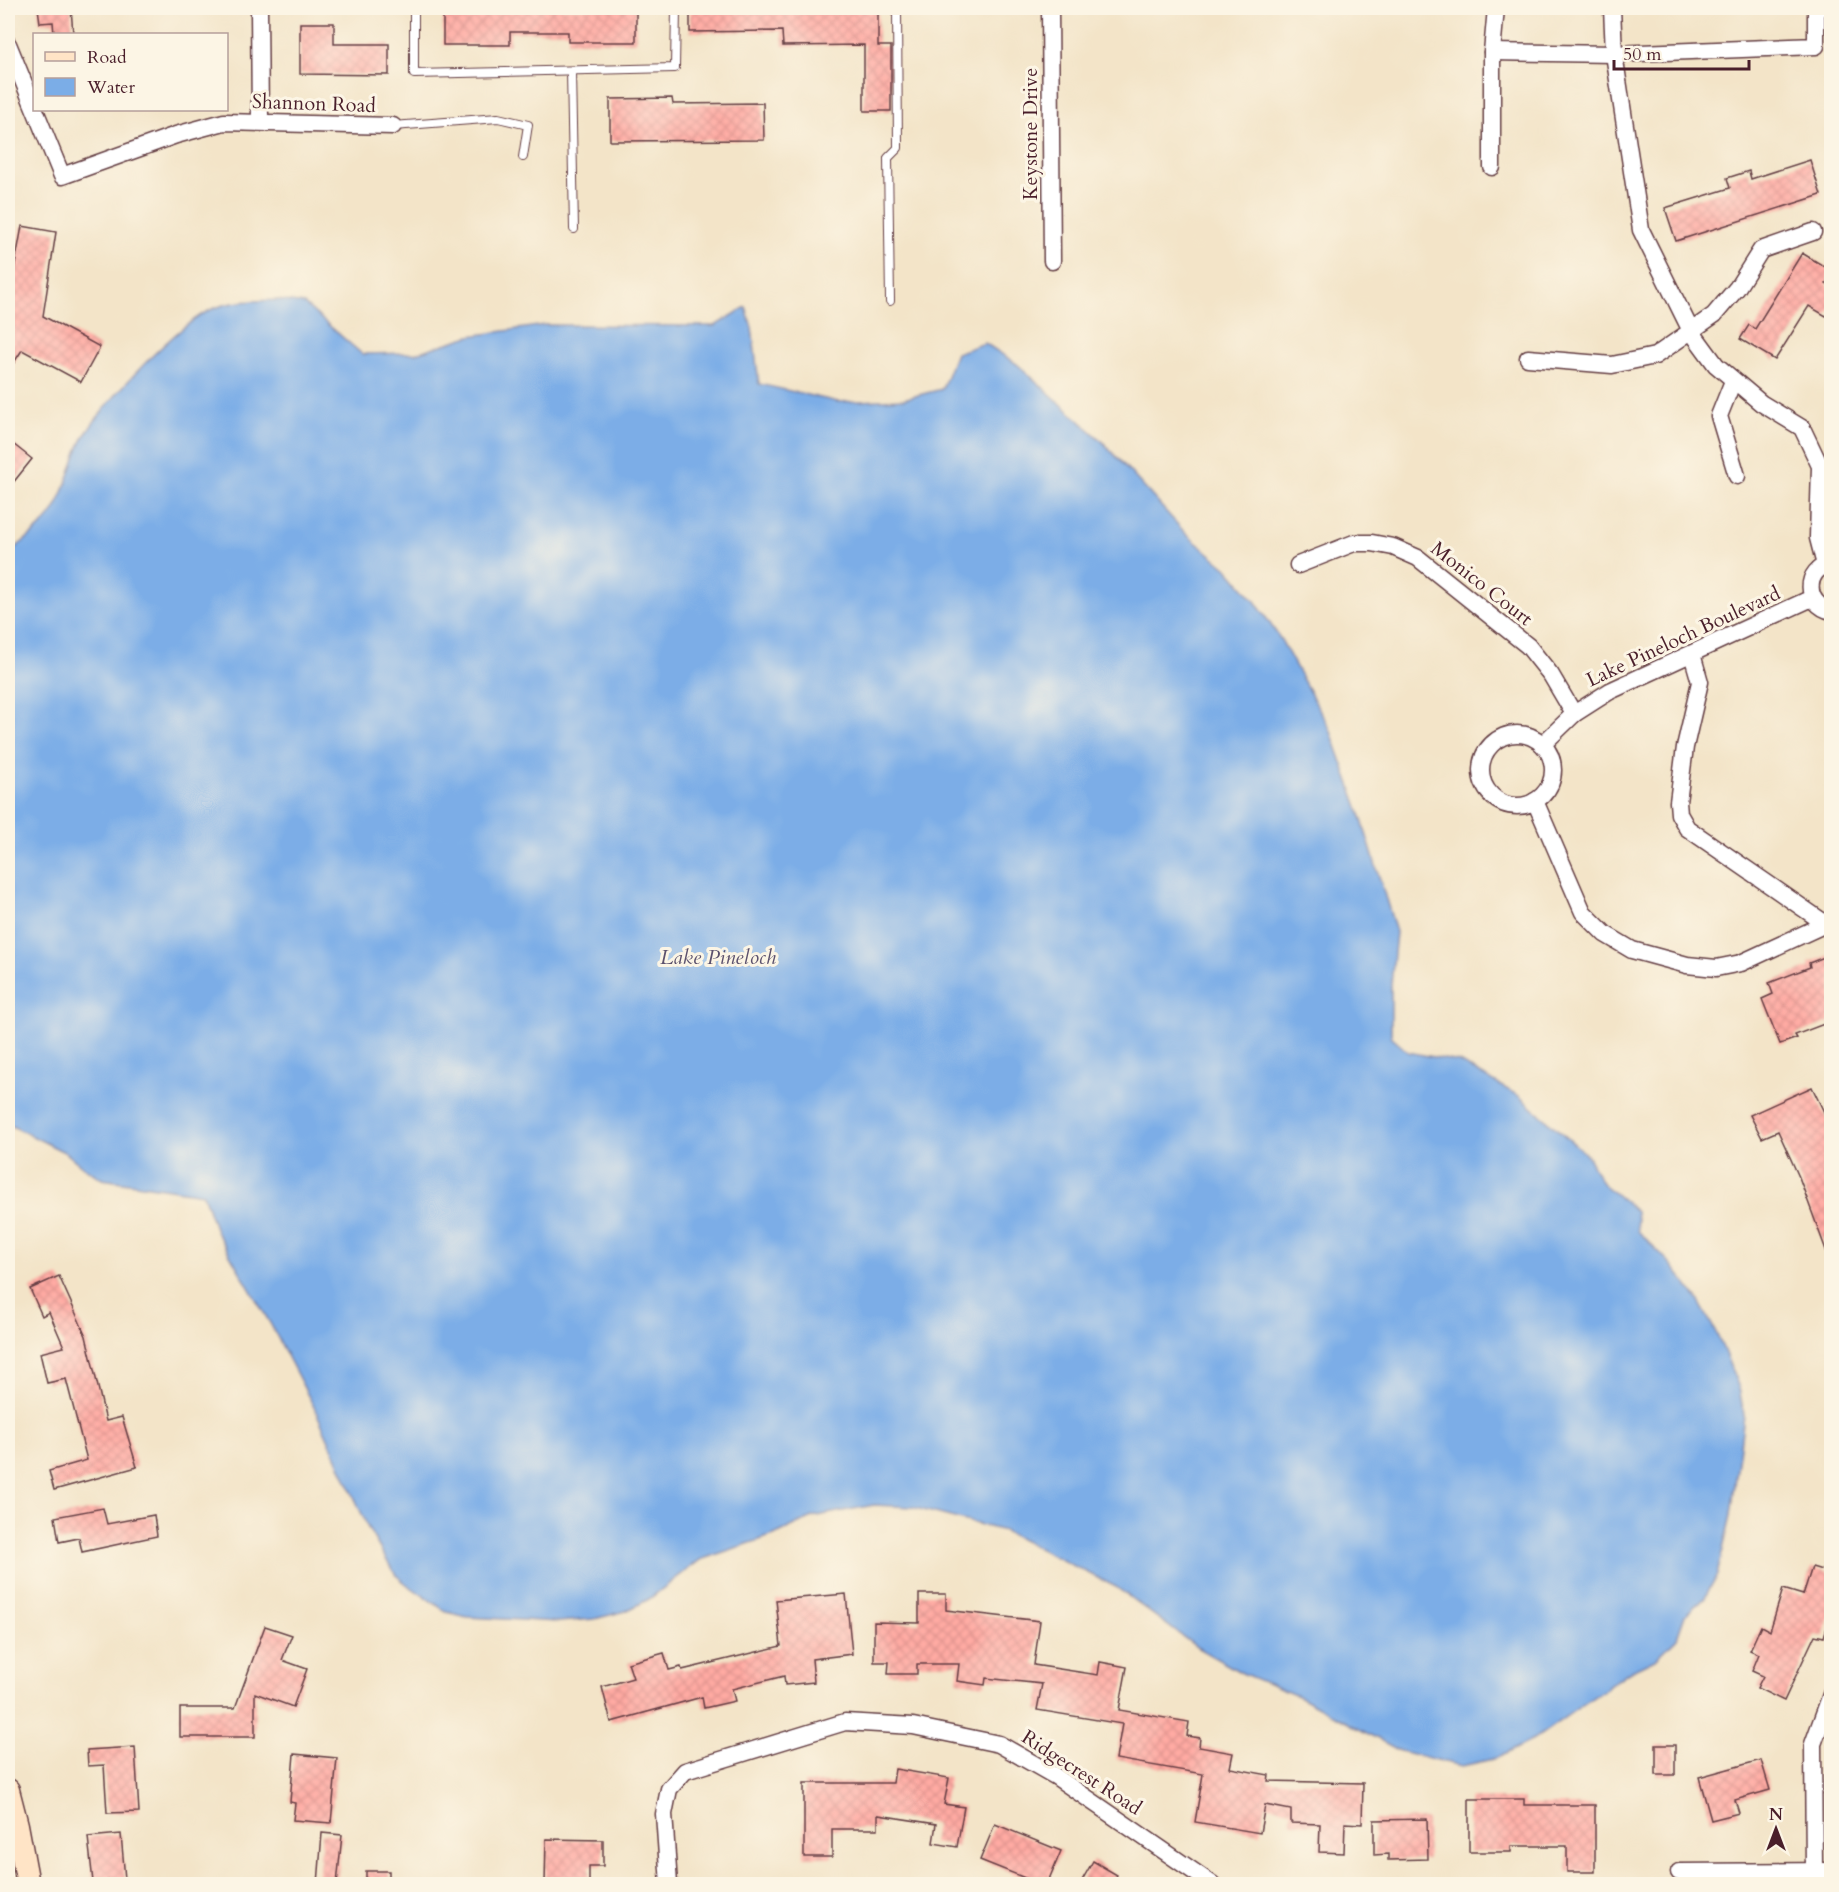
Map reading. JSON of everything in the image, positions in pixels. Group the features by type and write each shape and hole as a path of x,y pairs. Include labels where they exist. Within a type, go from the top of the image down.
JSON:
{"street":[{"path":"259,8 260,121"},
{"name":"Keystone Drive","path":"1050,8 1052,261"},
{"path":"1492,167 1492,52 1496,8"},
{"name":"Lake Pineloch Boulevard","path":"1612,8 1614,54 1641,230 1691,331 1716,365 1761,403 1802,428 1820,466 1818,538 1828,564 1812,576 1810,584 1812,598 1817,605 1832,611"},
{"path":"1492,52 1614,54 1816,46 1816,8"},
{"name":"Shannon Road","path":"8,44 33,105"},
{"name":"Shannon Road","path":"35,111 62,176 176,135 224,122 260,121 393,126"},
{"path":"1528,358 1612,365 1655,356 1714,315 1737,288 1761,250 1814,232"},
{"path":"1733,381 1719,416 1737,476"},
{"name":"Monico Court","path":"1298,565 1354,543 1393,547 1418,558 1528,646 1551,675 1574,714"},
{"name":"Lake Pineloch Boulevard","path":"1543,744 1574,714 1610,691 1812,598"},
{"path":"1692,654 1700,682 1685,747 1679,814 1687,828 1829,922"},
{"path":"1520,733 1533,736 1543,744 1552,758 1552,781 1545,793 1535,801 1520,806 1508,805 1494,798 1481,777 1481,765 1488,747 1503,736 1520,733"},
{"path":"1535,801 1583,912 1605,934 1632,950 1687,965 1716,968 1741,963 1829,922"},
{"path":"1814,1871 1813,1744 1832,1692"},
{"name":"Ridgecrest Road","path":"669,1884 664,1814 669,1789 685,1771 845,1722 913,1726 999,1744 1055,1776 1209,1883"},
{"path":"8,1790 28,1884"},
{"path":"1679,1872 1731,1878 1832,1871"}],"lane":[{"path":"414,8 414,74 675,68 676,8"},
{"path":"890,301 888,158 898,148 897,8"},
{"path":"571,71 574,229"},
{"path":"393,126 498,118 528,125 522,157"}],"water":[{"name":"Lake Pineloch","path":"278,300 304,304 362,354 416,353 470,336 545,325 715,326 746,307 752,328 759,384 838,402 903,399 942,389 956,353 985,343 1017,364 1104,443 1187,535 1227,568 1255,601 1281,640 1330,729 1358,807 1396,932 1391,985 1391,1037 1408,1052 1459,1062 1519,1096 1587,1155 1602,1183 1636,1211 1638,1231 1669,1262 1697,1298 1718,1336 1739,1388 1744,1415 1731,1515 1717,1575 1705,1597 1685,1615 1677,1638 1657,1658 1630,1671 1533,1740 1497,1758 1462,1766 1400,1751 1300,1697 1242,1673 1198,1648 1116,1587 1004,1531 912,1507 874,1505 812,1517 774,1535 700,1560 649,1599 626,1611 594,1619 558,1622 467,1617 447,1612 405,1583 393,1571 369,1530 314,1407 270,1323 216,1231 203,1194 102,1179 66,1153 8,1124 8,554 41,527 52,514 85,435 126,383 163,346 199,316 215,308 238,302"}],"building":[{"path":"38,8 71,8 73,33 54,33 53,22 40,23"},
{"path":"443,8 636,8 636,42 568,42 568,32 510,32 510,45 443,45"},
{"path":"690,8 878,9 878,46 891,46 891,111 864,111 864,45 783,46 782,31 690,32"},
{"path":"300,23 334,23 334,44 389,44 389,75 300,74"},
{"path":"672,98 673,104 763,103 764,140 610,141 610,99"},
{"path":"1810,160 1821,195 1676,241 1665,208 1730,188 1727,178 1749,171 1751,179"},
{"path":"22,226 56,232 43,316 100,347 81,382 22,350 8,372 8,303"},
{"path":"1802,253 1832,271 1826,284 1832,288 1832,308 1826,316 1809,306 1775,360 1740,339 1749,325 1755,329"},
{"path":"8,440 32,459 8,489"},
{"path":"1832,954 1832,1021 1795,1035 1797,1038 1780,1044 1762,999 1773,994 1769,983 1810,967 1809,963"},
{"path":"1812,1087 1832,1129 1830,1261 1799,1177 1778,1131 1762,1138 1750,1115"},
{"path":"59,1276 86,1336 106,1421 122,1417 137,1467 54,1490 49,1471 87,1460 66,1379 47,1383 40,1353 64,1347 49,1312 42,1316 30,1289"},
{"path":"103,1508 107,1524 154,1515 157,1536 82,1552 79,1538 59,1542 55,1517"},
{"path":"1812,1567 1832,1573 1832,1611 1824,1637 1815,1635 1784,1701 1757,1688 1763,1676 1752,1671 1759,1654 1750,1650 1761,1626 1770,1631 1783,1589 1803,1595"},
{"path":"846,1594 852,1654 812,1659 814,1682 785,1685 784,1676 732,1689 735,1701 704,1708 702,1697 611,1722 602,1687 633,1678 628,1663 664,1653 669,1670 681,1667 682,1670 781,1646 776,1600"},
{"path":"919,1594 946,1594 946,1610 1040,1621 1034,1665 1098,1675 1100,1662 1127,1667 1119,1710 1189,1722 1187,1736 1200,1738 1199,1747 1233,1753 1230,1768 1269,1775 1268,1781 1363,1783 1362,1824 1345,1823 1344,1853 1319,1852 1320,1824 1291,1823 1291,1810 1265,1805 1260,1833 1195,1822 1203,1774 1116,1759 1122,1724 1037,1710 1042,1684 986,1678 985,1685 957,1681 959,1664 917,1664 917,1674 888,1674 889,1662 874,1662 874,1622 919,1623"},
{"path":"265,1626 292,1635 282,1660 307,1669 293,1707 255,1693 255,1737 180,1737 180,1708 235,1708"},
{"path":"1656,1745 1675,1745 1675,1775 1656,1775"},
{"path":"135,1747 139,1812 107,1813 104,1765 88,1766 87,1750"},
{"path":"294,1754 337,1758 331,1823 293,1820 295,1803 290,1802"},
{"path":"1761,1760 1770,1790 1735,1800 1739,1813 1711,1820 1699,1777"},
{"path":"895,1769 949,1778 944,1804 964,1807 957,1847 933,1843 936,1824 878,1815 878,1829 832,1829 832,1857 804,1857 804,1783 893,1783"},
{"path":"1469,1799 1524,1799 1524,1805 1595,1805 1595,1872 1567,1872 1567,1846 1511,1846 1511,1852 1469,1852"},
{"path":"1427,1819 1428,1859 1388,1860 1388,1854 1374,1855 1374,1820"},
{"path":"995,1824 1061,1851 1047,1884 1040,1884 980,1860"},
{"path":"322,1833 342,1835 337,1884 318,1884"},
{"path":"121,1834 125,1879 93,1882 88,1837"},
{"path":"546,1839 603,1840 603,1866 589,1866 589,1884 545,1884"},
{"path":"1093,1861 1117,1875 1112,1884 1080,1884"},
{"path":"366,1871 389,1871 389,1884 366,1884"}]}
